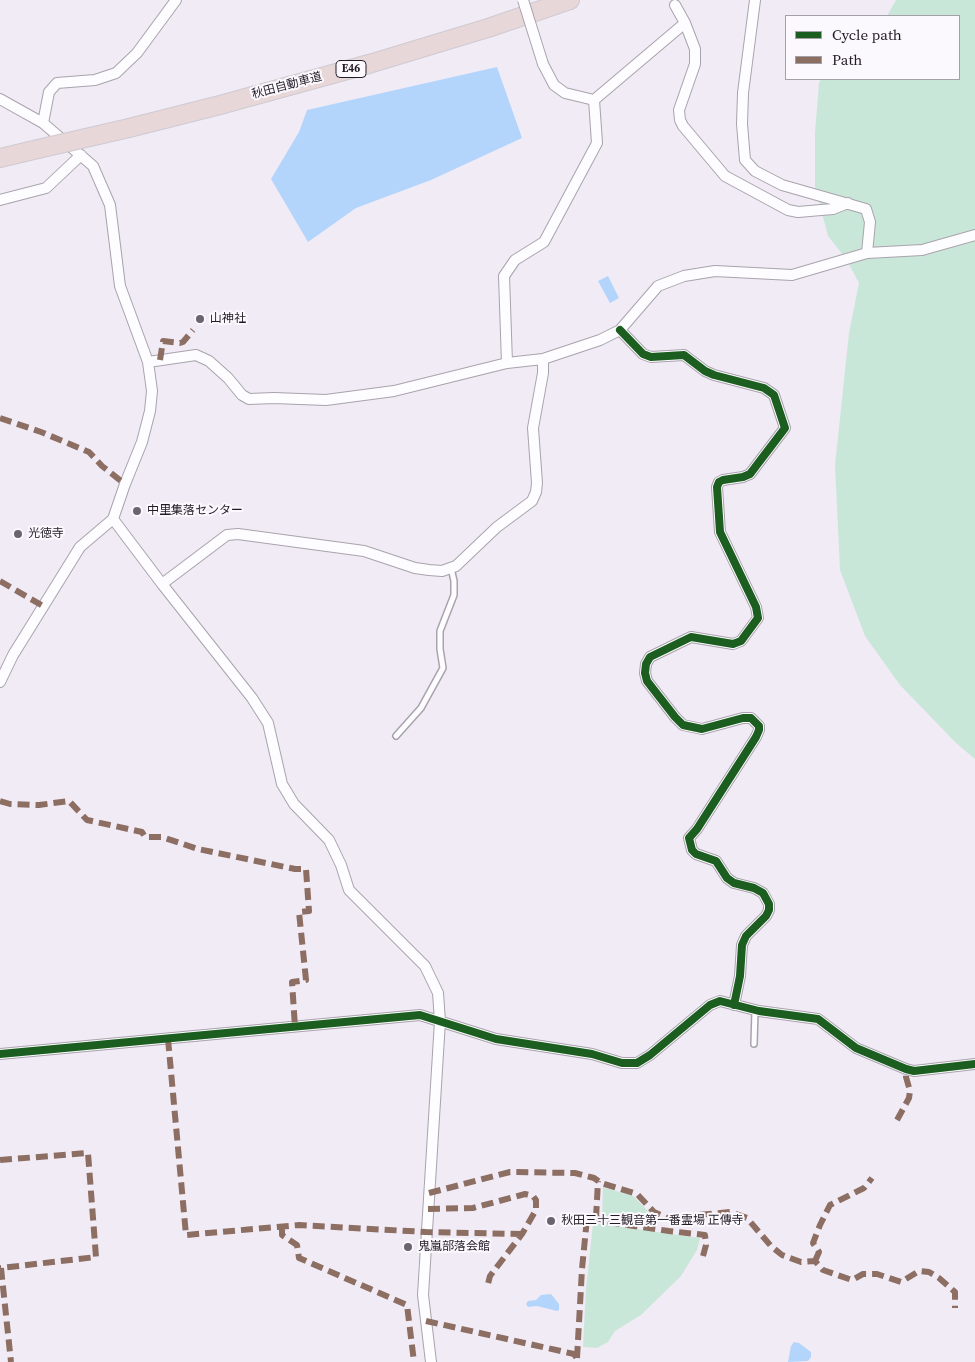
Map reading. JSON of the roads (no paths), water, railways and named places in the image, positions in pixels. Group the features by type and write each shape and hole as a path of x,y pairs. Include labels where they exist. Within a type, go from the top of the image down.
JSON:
{"highway":[{"name":"秋田自動車道","path":"0,158 220,105 369,64 488,28 570,0"}],"street":[{"path":"43,123 49,92 57,83 95,80 116,73 137,52 176,0"},
{"path":"523,0 543,64 554,85 565,93 594,100"},
{"path":"755,0 743,93 742,124 745,160 755,171 782,185 866,209 870,222 867,254"},
{"path":"675,5 695,49 695,64 679,110 680,120 725,176 788,210 798,212 833,209 848,203"},
{"path":"594,100 685,24"},
{"path":"0,99 43,123 93,166 110,205 120,286 148,362 152,391 150,411 142,442 113,518 80,547 13,655 0,682"},
{"path":"508,363 504,276 515,260 544,242 596,143 594,100"},
{"path":"0,200 46,188 81,155"},
{"path":"148,362 196,355 209,361 249,400 274,398 326,400 394,391 508,363 543,358 600,340 620,330 658,286 684,276 715,271 792,275 867,254 922,250 975,235"},
{"path":"620,330 643,354 651,357 684,355 705,371 714,375 764,388 774,395 785,428 753,472 743,477 723,480 719,482 717,487 720,532 756,607 758,618 741,641 733,644 691,637 650,657 644,673 647,681 683,725 702,730 743,718 751,718 759,726 756,737 698,829 689,838 692,850 696,854 716,861 727,878 734,883 754,888 763,893 770,904 770,910 766,916 746,936 742,944 740,976 734,1004"},
{"path":"162,584 227,535 238,534 364,551 415,568 442,571 456,566 496,527 532,501 536,492 533,428 543,373 543,358"},
{"path":"113,518 162,584 252,698 268,723 282,784 294,804 328,840 341,864 349,890 424,966 438,993 440,1021 423,1294 431,1362"},
{"path":"0,1054 420,1015 496,1039 592,1054 622,1063 637,1063 650,1055 710,1005 720,1001 754,1010 818,1019 856,1048 914,1071 975,1064"}],"lane":[{"path":"396,736 421,708 443,668 440,631 454,595 454,581 451,568"},
{"path":"754,1010 754,1044"}],"water":[{"path":"497,67 522,138 431,180 356,208 308,242 271,179 299,132 307,110"},
{"path":"608,276 619,298 610,303 598,281"},
{"path":"551,1294 559,1304 559,1310 557,1311 537,1306 528,1307 526,1304 528,1301 536,1300 541,1295"},
{"path":"794,1342 799,1343 811,1352 811,1357 808,1361 788,1362 791,1346"}],"place":[{"name":"山神社","path":"200,319"},
{"name":"中里集落センター","path":"137,511"},
{"name":"光徳寺","path":"18,534"},
{"name":"秋田三十三観音第一番霊場 正傳寺","path":"551,1221"},
{"name":"鬼嵐部落会館","path":"408,1247"}]}
